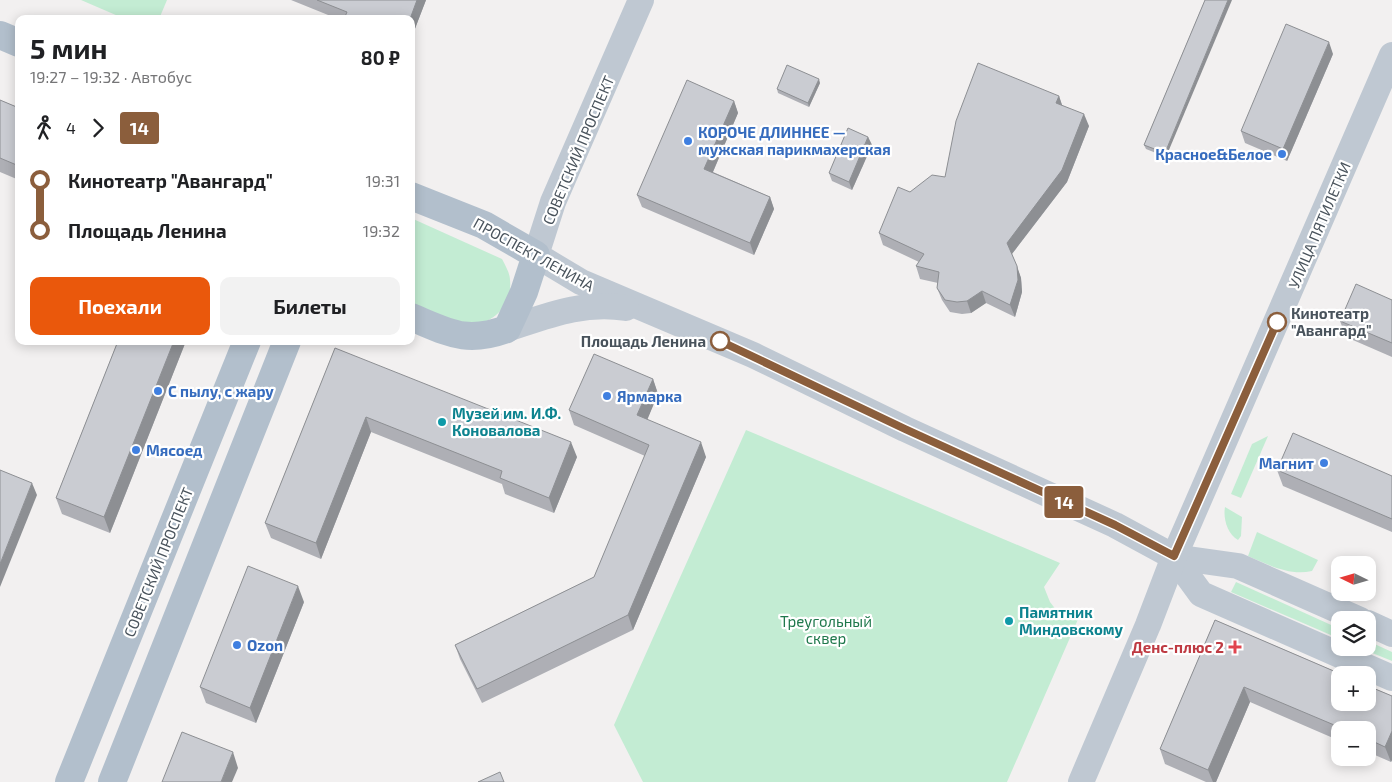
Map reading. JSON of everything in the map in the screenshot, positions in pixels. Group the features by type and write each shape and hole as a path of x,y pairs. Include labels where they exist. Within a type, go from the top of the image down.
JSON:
{"main road":[{"name":"СОВЕТСКИЙ ПРОСПЕКТ","path":"507,329 524,292 553,202 642,0"},
{"path":"0,36 15,42"},
{"name":"УЛИЦА ПЯТИЛЕТКИ","path":"1081,782 1148,625 1174,556 1392,54"},
{"name":"ПРОСПЕКТ ЛЕНИНА","path":"415,198 484,224 581,282 753,355 905,429 1115,525 1174,556 1238,566 1340,611"},
{"name":"ПРОСПЕКТ ЛЕНИНА","path":"415,319 454,334 473,338 487,337 570,308 596,306 656,314"},
{"name":"СОВЕТСКИЙ ПРОСПЕКТ","path":"70,782 245,345"},
{"path":"112,782 285,345"},
{"name":"ПРОСПЕКТ ЛЕНИНА","path":"1174,556 1201,594 1392,678"},
{"path":"1376,627 1392,634"}],"green space":[{"path":"81,0 167,0 161,15 116,15"},
{"path":"415,220 502,259 509,275 510,290 508,299 497,314 490,319 481,323 461,325 415,306"},
{"name":"Треугольный сквер","path":"746,430 1060,563 1044,587 1050,602 1060,615 1079,617 1007,782 643,782 614,725"},
{"path":"1268,436 1241,498 1231,494 1252,444"},
{"path":"1225,507 1242,517 1241,536 1238,540 1231,534 1227,525"},
{"path":"1257,532 1318,560 1312,571 1287,571 1248,556"},
{"path":"1236,582 1331,625 1331,635 1231,592"},
{"path":"1376,645 1392,652 1392,661 1376,654"}],"building":[{"path":"317,0 417,0 411,15 346,15 347,12"},
{"path":"1205,0 1228,0 1165,153 1144,145"},
{"path":"1286,24 1329,42 1283,149 1241,131"},
{"path":"978,63 1059,96 1056,103 1084,114 1062,170 1007,243 1017,266 1018,280 1010,305 982,291 967,301 945,300 937,288 939,272 916,266 924,254 879,233 898,187 910,192 932,175 945,177 956,121"},
{"path":"787,65 819,79 808,103 777,89"},
{"path":"687,80 734,101 704,169 770,197 750,243 637,195"},
{"path":"0,100 15,106 15,164 0,158"},
{"path":"848,128 868,137 849,182 829,173"},
{"path":"1356,284 1392,300 1392,343 1340,321"},
{"path":"116,345 172,345 104,517 56,498"},
{"path":"335,348 571,442 549,498 500,478 502,471 366,417 316,543 265,523"},
{"path":"594,354 653,379 637,415 701,442 628,615 477,689 455,645 594,577 649,445 569,410"},
{"path":"1293,433 1392,476 1392,519 1277,470"},
{"path":"0,470 32,483 0,564"},
{"path":"248,566 298,586 250,708 200,687"},
{"path":"1215,620 1331,670 1331,711 1376,711 1376,689 1392,696 1392,731 1385,747 1376,743 1376,721 1331,721 1331,724 1244,687 1208,770 1160,749"},
{"path":"182,732 233,752 221,782 162,782"},
{"path":"500,772 504,782 478,782"}],"bus line":[{"name":"14","path":"720,341 753,355 905,429 1115,525 1174,556 1244,401 1277,322"}],"place":[{"name":"КОРОЧЕ ДЛИННЕЕ — мужская парикмахерская","path":"688,141"},
{"name":"Красное&Белое","path":"1282,154"},
{"name":"Кинотеатр \"Авангард\"","path":"1277,322"},
{"name":"Площадь Ленина","path":"720,341"},
{"name":"С пылу, с жару","path":"158,391"},
{"name":"Ярмарка","path":"607,396"},
{"name":"Музей им. И.Ф. Коновалова","path":"442,422"},
{"name":"Мясоед","path":"136,450"},
{"name":"Магнит","path":"1324,463"},
{"name":"Памятник Миндовскому","path":"1009,621"},
{"name":"Ozon","path":"237,645"},
{"name":"Денс-плюс 2","path":"1235,647"}]}
